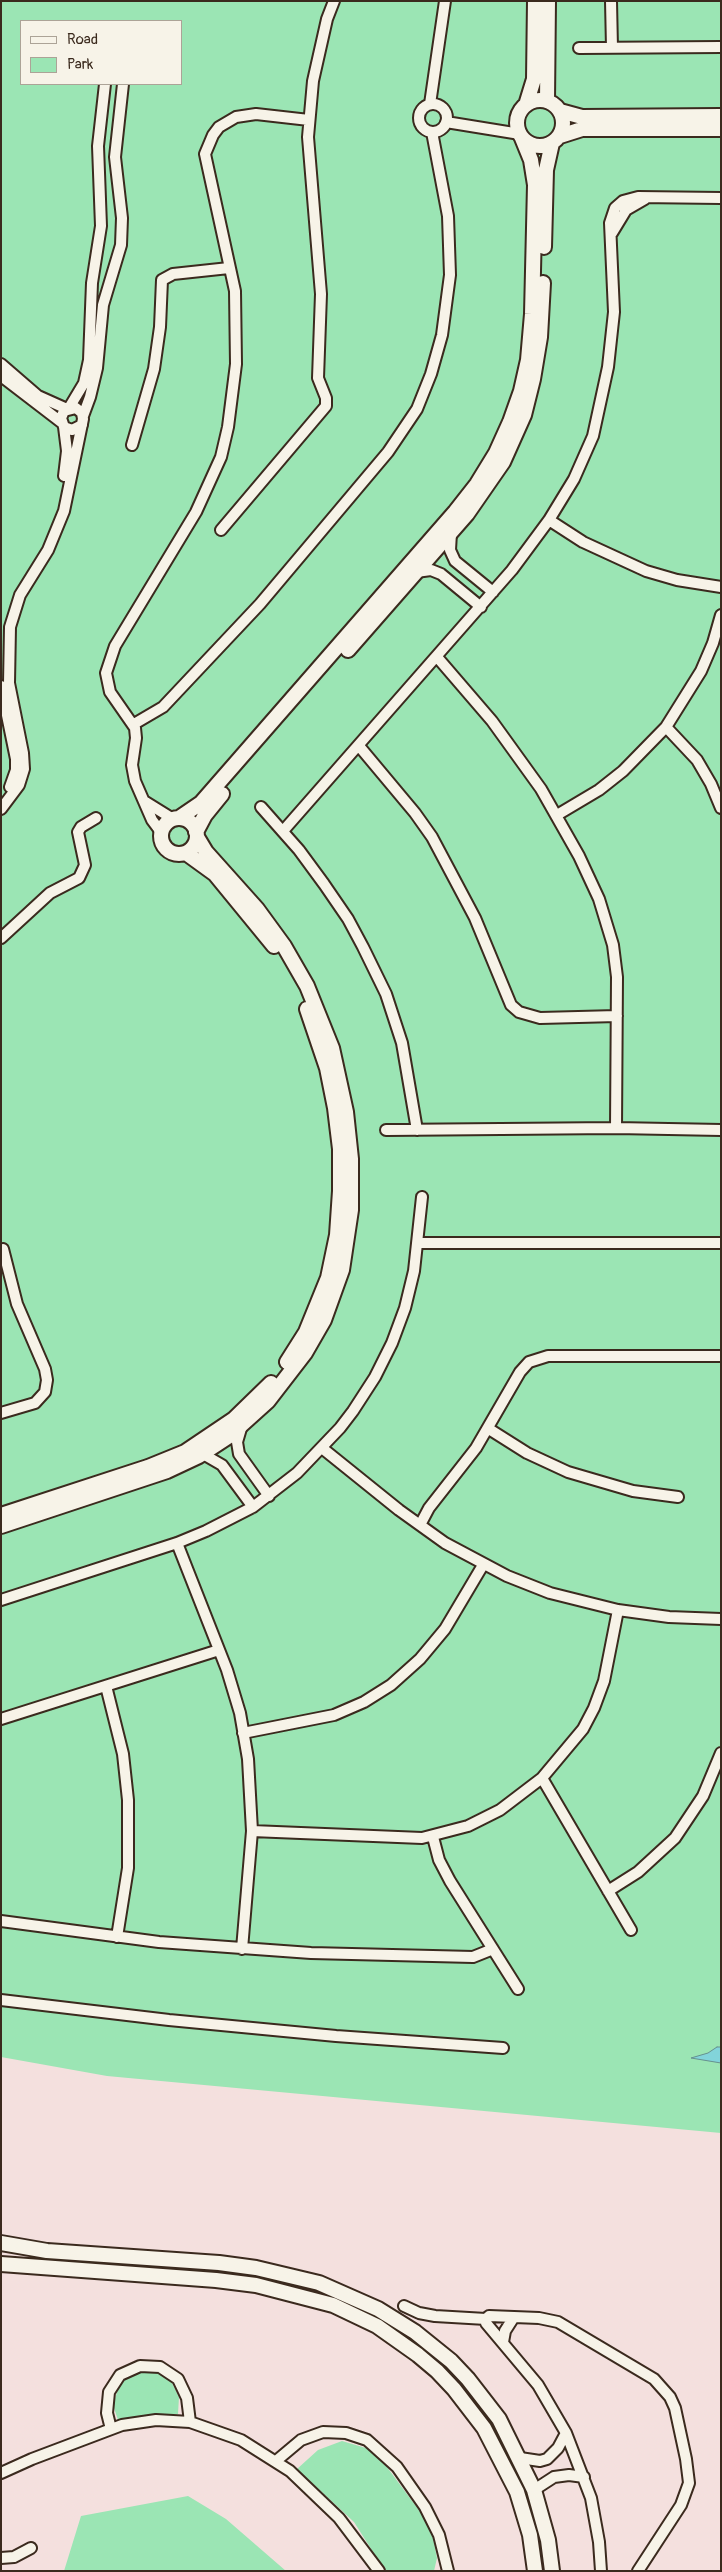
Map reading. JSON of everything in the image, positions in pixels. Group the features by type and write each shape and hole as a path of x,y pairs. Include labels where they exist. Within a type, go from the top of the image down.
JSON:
{"street":[{"path":"221,530 326,406 326,398 318,378 321,294 309,155 309,120 314,81 327,19 334,1"},
{"path":"430,104 443,108 446,115 446,122 439,130 432,132 424,128 420,121 423,109 430,104 445,1"},
{"path":"535,1 534,79 526,105 518,119 521,136 531,160 535,185 532,314 528,360 521,391 510,422 496,453 477,484 455,512 206,798 193,811 165,824 161,832 161,842 167,850 176,854 186,853 194,847 196,835 214,803 476,503 499,469 517,432 529,397 537,361 542,320 546,170 563,126 560,111"},
{"path":"547,101 548,1"},
{"path":"611,1 612,48"},
{"path":"579,48 721,46"},
{"path":"1,641 12,600 46,538 55,517 67,459 62,414 84,383 90,360 92,283 101,226 98,146 105,85"},
{"path":"1,809 19,785 24,770 23,753 8,683 8,641 12,616 20,594 48,550 59,525 82,420 95,378 103,305 121,245 122,218 115,157 123,85"},
{"path":"526,105 536,100 547,101 560,111 582,117 721,116"},
{"path":"161,832 152,820 133,772 136,738 134,724 110,692 107,682 107,664 115,646 196,512 220,457 231,406 236,356 234,292 205,154 208,144 227,121 246,114 309,120"},
{"path":"446,122 521,136 536,146 582,129 721,129"},
{"path":"134,724 163,707 260,604 388,452 417,409 431,374 442,334 450,275 448,216 432,132"},
{"path":"283,831 481,607 549,520 593,436 604,392 614,312 612,232 626,210 646,198 721,198"},
{"path":"132,445 154,369 160,327 162,280 172,274 229,268"},
{"path":"1,364 38,396 68,408 76,408 82,420"},
{"path":"1,376 63,425 75,430 82,420"},
{"path":"549,520 583,542 646,570 677,580 721,587"},
{"path":"451,532 449,544 455,561 493,592"},
{"path":"416,572 431,570 441,574 481,607"},
{"path":"557,815 599,790 623,771 666,727 701,672 721,615"},
{"path":"437,657 492,721 557,815 595,891 610,930 617,977 616,1128"},
{"path":"1,686 17,763 12,783 1,799"},
{"path":"666,727 697,760 711,784 721,808"},
{"path":"358,746 415,813 436,846 475,918 512,1005 520,1012 540,1018 617,1016"},
{"path":"1,1526 167,1471 203,1454 242,1425 268,1401 293,1370 316,1336 334,1296 346,1253 352,1185 349,1134 332,1048 307,986 271,927 206,852 188,821 176,818 144,801"},
{"path":"261,807 283,831 348,919 386,994 402,1043 417,1130"},
{"path":"1,938 50,893 79,878 84,861 78,832 81,827 96,818"},
{"path":"1,1515 167,1460 218,1431 263,1392 286,1363 306,1332 328,1278 338,1221 340,1169 335,1108 320,1046 298,989 275,949 215,874 186,853"},
{"path":"386,1130 616,1128 721,1130"},
{"path":"1,1600 177,1543 222,1524 253,1507 297,1473 340,1428 365,1393 392,1343 410,1290 419,1243 422,1197"},
{"path":"419,1243 721,1243"},
{"path":"1,1413 35,1403 45,1392 47,1380 45,1369 17,1304 3,1250"},
{"path":"420,1525 429,1508 488,1428 524,1366 542,1357 721,1356"},
{"path":"242,1425 238,1436 241,1458 269,1496"},
{"path":"488,1428 527,1453 589,1480 633,1491 678,1497"},
{"path":"322,1448 420,1525 483,1564 550,1593 618,1610 668,1618 721,1619"},
{"path":"203,1454 222,1465 253,1507"},
{"path":"236,1482 250,1471"},
{"path":"177,1543 234,1692 244,1732 250,1783 252,1832 242,1949"},
{"path":"244,1732 334,1715 364,1702 391,1685 420,1659 445,1629 483,1564"},
{"path":"252,1832 408,1839 433,1837 484,1819 515,1800 542,1778 577,1738 594,1708 608,1665 618,1610"},
{"path":"1,1719 219,1650"},
{"path":"106,1686 123,1754 129,1807 128,1868 117,1937"},
{"path":"608,1891 645,1867 675,1838 703,1796 721,1753"},
{"path":"542,1778 631,1930"},
{"path":"433,1837 444,1871 518,1989"},
{"path":"1,1921 117,1937 242,1949 472,1957 493,1949"},
{"path":"1,2000 208,2024 503,2048"},
{"path":"1,2243 54,2252 235,2265 299,2277 340,2290 397,2320 432,2344 451,2361 489,2406 520,2458 534,2490 548,2540 552,2571"},
{"path":"1,2264 256,2285 333,2305 377,2326 411,2350 436,2371 454,2389 484,2428 508,2471 524,2513 535,2571"},
{"path":"404,2306 419,2313 435,2316 486,2319 489,2316 549,2320 567,2327 654,2379 670,2397 675,2408 689,2483 681,2505 638,2571"},
{"path":"503,2342 506,2331 514,2318"},
{"path":"486,2319 486,2323 538,2385 566,2433 584,2477 596,2520 601,2571"},
{"path":"111,2428 107,2414 108,2392 120,2375 140,2366 160,2367 178,2379 187,2398 190,2422"},
{"path":"2,2470 111,2428 145,2421 190,2422 235,2438 276,2461 303,2482 340,2518 379,2571"},
{"path":"276,2461 301,2440 323,2432 346,2432 367,2440 397,2467 425,2507 442,2542 448,2571"},
{"path":"520,2458 540,2461 547,2459 558,2448 566,2433"},
{"path":"534,2490 554,2477 569,2475 584,2477"},
{"path":"1,2558 14,2557 31,2548"}],"green space":[{"path":"1,1 721,1 721,2133 107,2076 1,2057"},
{"path":"142,2371 160,2373 172,2383 179,2397 178,2414 156,2414 118,2420 113,2405 118,2389 127,2377"},
{"path":"342,2441 366,2448 384,2463 421,2513 433,2538 437,2558 434,2571 385,2571 354,2522 297,2469 318,2450"},
{"path":"188,2496 226,2519 286,2571 64,2571 81,2516"}],"water":[{"path":"717,2047 721,2047 721,2063 691,2058 708,2053"}]}
